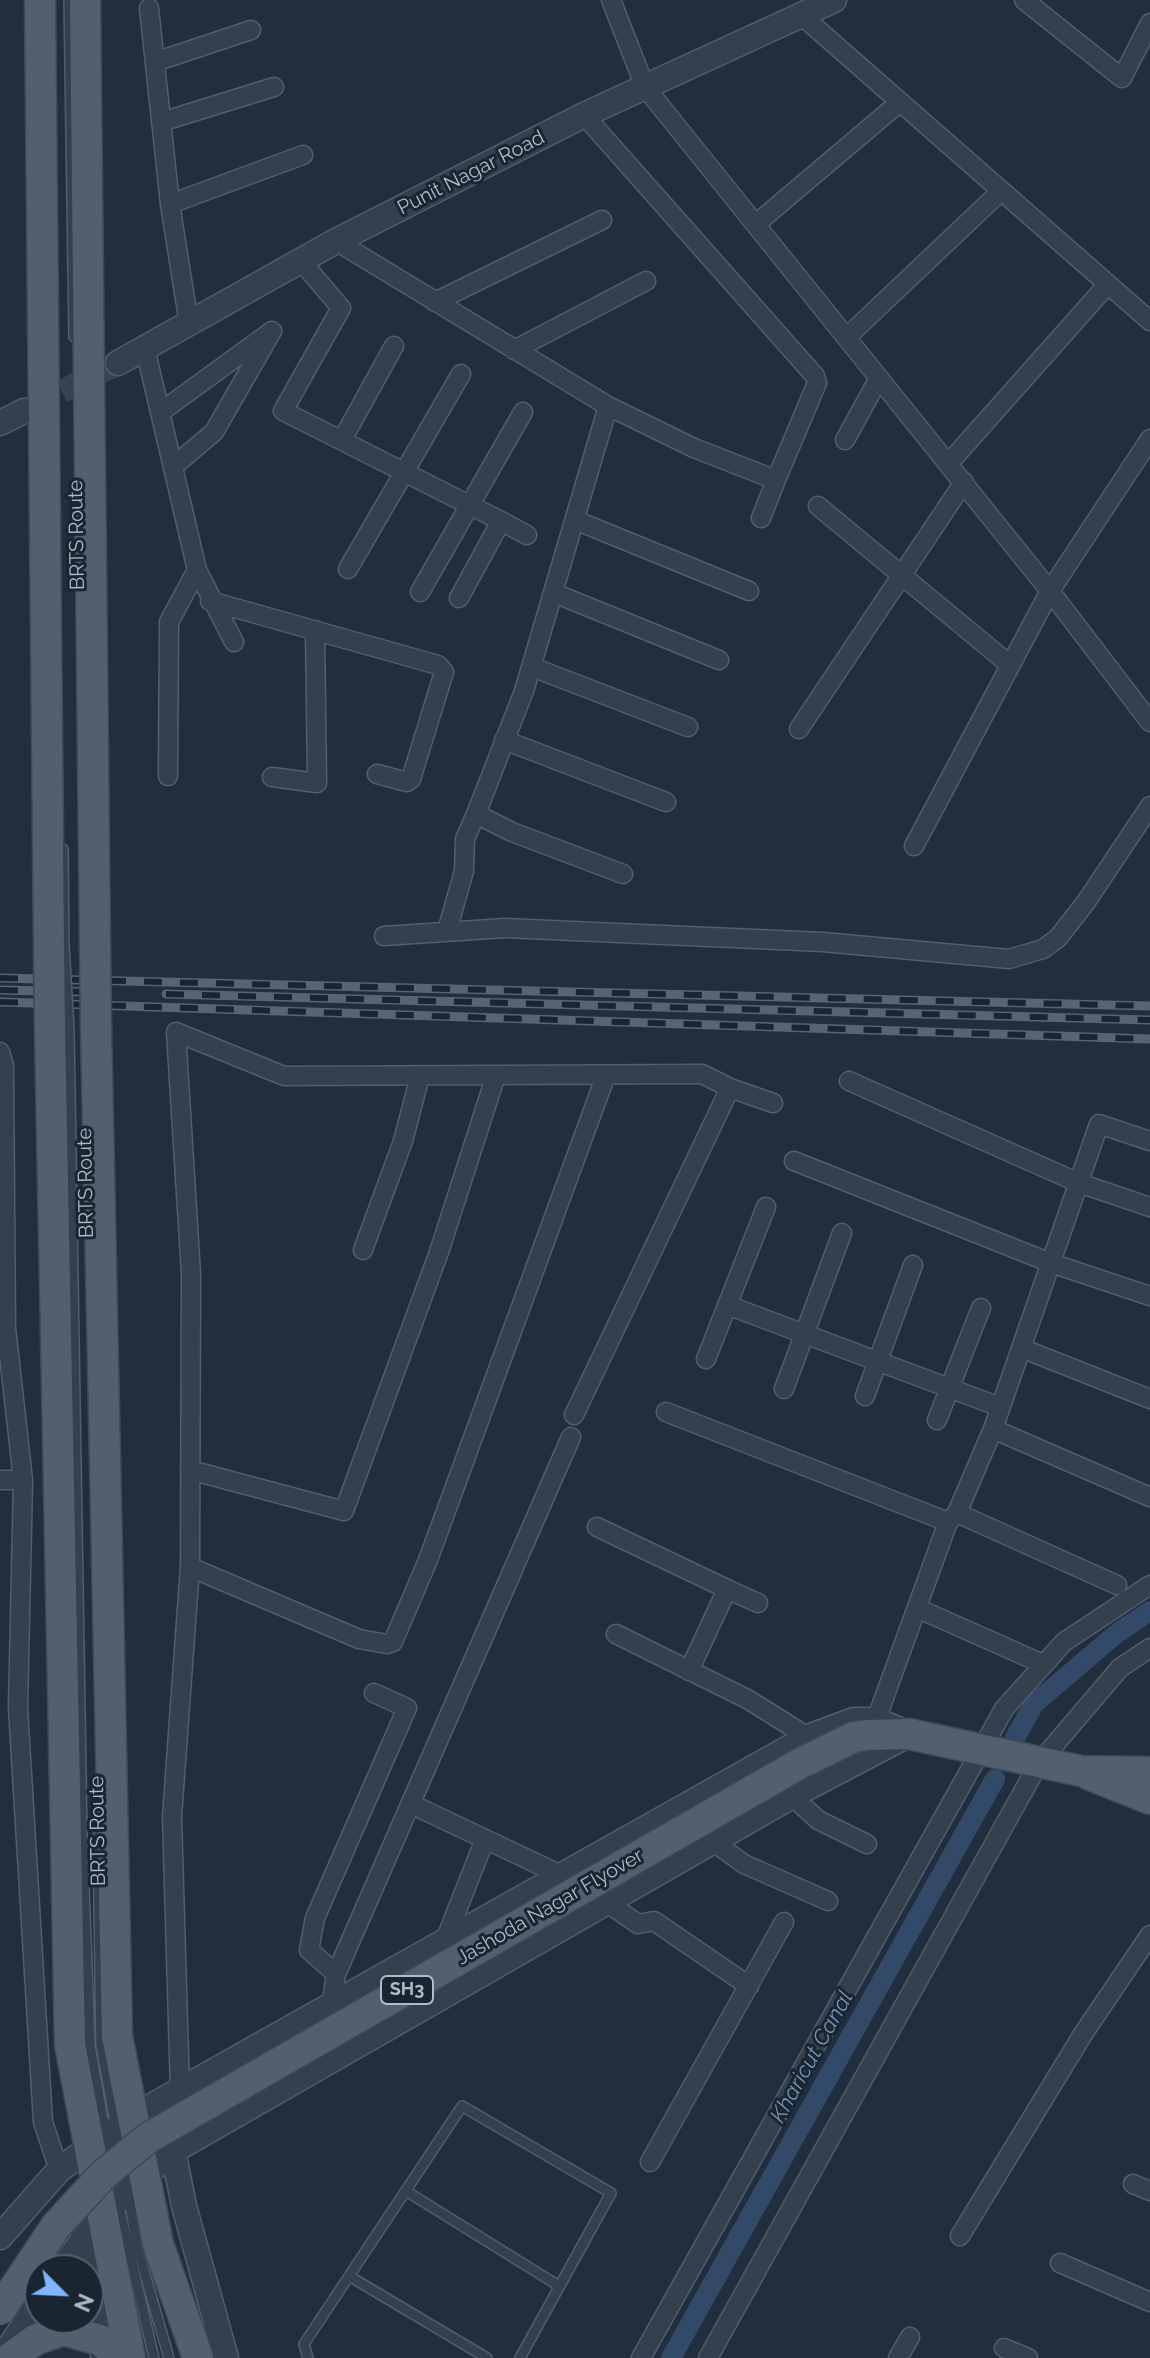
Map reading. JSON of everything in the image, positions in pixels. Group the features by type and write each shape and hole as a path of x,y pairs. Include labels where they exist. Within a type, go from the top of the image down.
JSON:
{"main road":[{"path":"40,0 56,945 72,1029 117,2036 110,2139 130,2358"},
{"path":"85,0 95,944 72,1029 70,2045 110,2139 115,2202 158,2244 198,2358"},
{"name":"Jashoda Nagar Flyover","path":"0,2310 56,2226 103,2175 148,2138 799,1764 871,1727 909,1734"},
{"name":"SH3","path":"909,1734 1039,1763"},
{"path":"1039,1763 1081,1771 1150,1772"},
{"path":"1081,1771 1150,1799"},
{"path":"10,2358 35,2340 63,2330 108,2352"}],"street":[{"path":"611,0 645,87 949,463 1150,722"},
{"name":"Punit Nagar Road","path":"118,363 336,241 584,115 834,0"},
{"path":"1024,0 1122,78 1150,23"},
{"path":"149,8 170,204 189,324"},
{"path":"801,15 1150,321"},
{"path":"155,62 251,30"},
{"path":"161,122 274,87"},
{"path":"756,224 900,102"},
{"path":"584,115 815,376 817,383 761,518"},
{"path":"170,204 303,155"},
{"path":"847,337 1001,191"},
{"path":"435,302 602,220"},
{"path":"336,241 608,406 694,448 776,480"},
{"path":"301,261 341,308 283,411 527,535"},
{"path":"514,350 646,281"},
{"path":"949,463 1108,284"},
{"path":"162,411 278,327 214,432 175,465"},
{"path":"342,440 394,346"},
{"path":"145,348 175,465 197,570 210,601 234,642"},
{"path":"348,569 461,374"},
{"path":"845,440 879,378"},
{"path":"447,931 464,871 465,839 532,667 608,406"},
{"path":"0,423 24,411"},
{"path":"420,592 523,412"},
{"path":"914,846 1050,591 1150,439"},
{"path":"799,729 964,482"},
{"path":"818,506 1010,665"},
{"path":"575,520 749,591"},
{"path":"459,598 501,521"},
{"path":"168,776 169,622 197,570"},
{"path":"554,593 719,660"},
{"path":"210,601 432,663 444,672 411,779 407,782 377,774"},
{"path":"272,777 317,783 315,630"},
{"path":"532,667 688,727"},
{"path":"504,740 666,802"},
{"path":"384,936 505,928 823,942 1009,959 1043,949 1058,938 1150,806"},
{"path":"476,814 512,832 623,874"},
{"path":"226,2358 184,2206 173,2151 180,2092 172,1817 190,1567 191,1274 176,1032 284,1076 702,1074 773,1103"},
{"path":"0,1052 4,1065 2,1290 23,1480 9,1705 43,2122 59,2170"},
{"path":"190,1470 344,1511 439,1252 496,1075"},
{"path":"190,1567 359,1639 387,1644 393,1642 428,1560 606,1075"},
{"path":"363,1250 403,1141 420,1076"},
{"path":"849,1081 1079,1183 1150,1207"},
{"path":"574,1415 730,1088"},
{"path":"871,1727 953,1518 993,1429 1099,1124 1150,1141"},
{"path":"794,1161 1051,1263 1150,1296"},
{"path":"706,1359 766,1207"},
{"path":"784,1389 842,1233"},
{"path":"865,1396 913,1265"},
{"path":"727,1305 1000,1407"},
{"path":"937,1420 981,1308"},
{"path":"1021,1348 1150,1399"},
{"path":"666,1412 953,1518 1117,1585"},
{"path":"993,1429 1150,1497"},
{"path":"0,2237 59,2170 180,2092 331,2007 336,1974 571,1437"},
{"path":"0,1480 23,1480"},
{"path":"597,1527 758,1603"},
{"path":"641,2358 856,1980 979,1750 1021,1686 1064,1642 1150,1585"},
{"path":"689,1671 727,1589"},
{"path":"919,1609 1043,1664"},
{"path":"616,1634 749,1700 808,1737"},
{"path":"708,2358 1039,1763 1120,1668 1150,1648"},
{"path":"336,1974 309,1950 315,1918 407,1708 374,1693"},
{"name":"SH3","path":"331,2007 808,1737 854,1720 871,1727"},
{"name":"SH3","path":"74,2254 115,2202 173,2151 712,1841 909,1734"},
{"path":"792,1796 818,1820 867,1844"},
{"path":"411,1804 563,1876"},
{"path":"444,1943 485,1839"},
{"path":"712,1841 744,1864 828,1901"},
{"path":"606,1902 638,1924 654,1921 749,1986"},
{"path":"650,2162 784,1922"},
{"path":"960,2236 1083,2034 1150,1935"},
{"path":"108,2352 115,2202"},
{"path":"1060,2263 1150,2302"},
{"path":"2,2358 24,2325"},
{"path":"898,2358 910,2337"},
{"path":"1004,2348 1028,2358"}],"lane":[{"path":"69,0 74,352"},
{"path":"53,89 54,228"},
{"path":"56,945 63,834"},
{"name":"BRTS Route","path":"98,1831 101,2045 110,2139"},
{"path":"308,2358 304,2344 462,2106 611,2193 520,2358"},
{"path":"406,2191 559,2286"},
{"path":"115,2202 154,2358"},
{"path":"115,2202 137,2246 169,2358"},
{"path":"349,2276 487,2358"}],"waterway":[{"name":"Kharicut Canal","path":"1015,1738 1034,1704 1116,1634 1150,1611"},
{"name":"Kharicut Canal","path":"671,2358 995,1779"}],"tunnel":[{"path":"30,408 118,363"}],"railway":[{"path":"0,978 1150,1006"},
{"path":"0,990 90,992"},
{"path":"166,994 1150,1020"},
{"path":"0,1002 1150,1039"}]}
